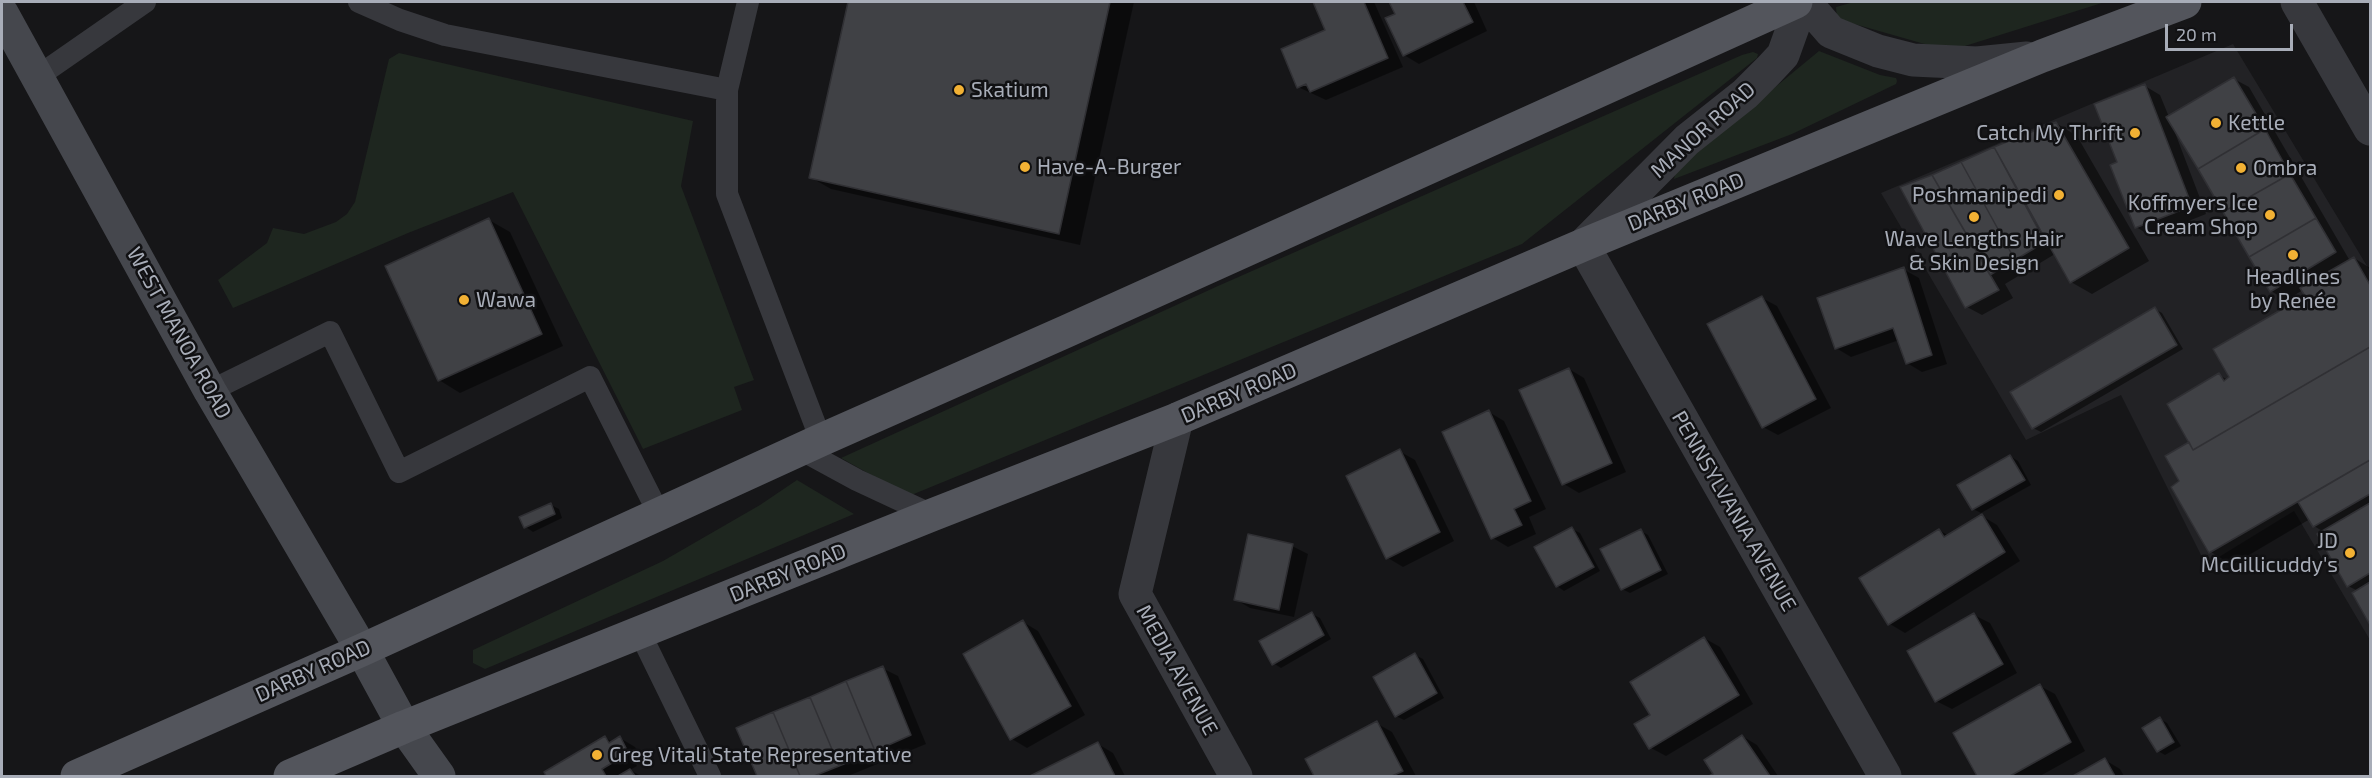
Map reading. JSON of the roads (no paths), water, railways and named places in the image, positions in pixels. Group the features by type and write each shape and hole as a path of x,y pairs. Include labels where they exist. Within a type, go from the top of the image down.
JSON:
{"main road":[{"name":"DARBY ROAD","path":"77,777 1796,2"},
{"name":"DARBY ROAD","path":"290,777 404,727 1177,419 1583,245 2042,56 2185,2"},
{"name":"WEST MANOA ROAD","path":"2,13 210,391 362,650 404,727 439,777"}],"street":[{"name":"MANOR ROAD","path":"1583,245 1687,140 1745,94 1783,55 1804,2 1831,32 1878,51 1913,60 1977,63 2042,56"},
{"path":"2297,2 2370,129"},
{"name":"PENNSYLVANIA AVENUE","path":"1583,245 1886,777"},
{"name":"MEDIA AVENUE","path":"1177,419 1135,594 1236,777"}],"lane":[{"path":"37,78 145,2"},
{"path":"359,2 400,20 445,35 727,90"},
{"path":"748,2 727,90 727,194 810,445 856,480 932,515"},
{"path":"210,391 330,332 399,472 590,376 659,514"},
{"path":"640,633 710,777"}],"place":[{"name":"Skatium","path":"959,90"},
{"name":"Kettle","path":"2216,123"},
{"name":"Catch My Thrift","path":"2135,133"},
{"name":"Have-A-Burger","path":"1025,167"},
{"name":"Ombra","path":"2241,168"},
{"name":"Poshmanipedi","path":"2059,195"},
{"name":"Koffmyers Ice Cream Shop","path":"2270,215"},
{"name":"Wave Lengths Hair & Skin Design","path":"1974,217"},
{"name":"Headlines by Renée","path":"2293,255"},
{"name":"Wawa","path":"464,300"},
{"name":"JD McGillicuddy's","path":"2350,553"},
{"name":"Greg Vitali State Representative","path":"597,755"}]}
